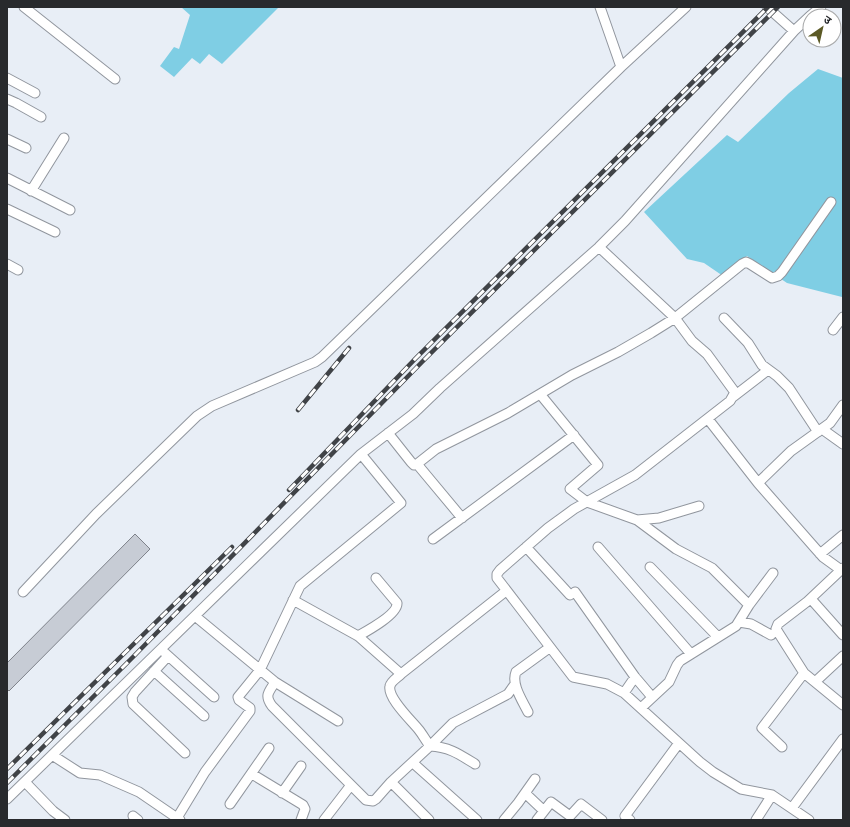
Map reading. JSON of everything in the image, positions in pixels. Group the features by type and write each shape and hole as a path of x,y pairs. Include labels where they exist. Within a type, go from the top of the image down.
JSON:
{"street":[{"path":"24,7 115,79"},
{"path":"600,7 621,67"},
{"path":"23,592 96,514 197,416 212,406 315,362 322,357 621,67 686,7"},
{"path":"767,7 794,31"},
{"path":"7,799 361,454 413,414 440,388 599,247 625,221 802,24"},
{"path":"7,78 35,93"},
{"path":"7,99 41,117"},
{"path":"31,191 64,138"},
{"path":"7,139 26,148"},
{"path":"7,178 70,210"},
{"path":"417,464 436,449 508,413 572,375 618,352 675,318 742,264 746,262 772,278 778,276 830,202"},
{"path":"7,209 56,232"},
{"path":"599,247 675,318 689,337 707,354 734,391 730,401 635,475 574,509 548,528 500,570 497,574 497,578 573,678 607,684 624,693 700,762 741,789 772,795 809,820"},
{"path":"7,264 18,270"},
{"path":"833,330 843,317"},
{"path":"724,318 748,343 762,365 777,376 789,388 820,430 843,444"},
{"path":"732,397 768,370"},
{"path":"540,394 598,465 570,489 587,502 637,520 676,549 712,568 749,605"},
{"path":"758,483 791,451 830,422 843,405"},
{"path":"708,419 758,483 820,554 842,569 811,599 778,624 776,629 804,673 843,704"},
{"path":"388,433 411,462 417,464 462,518"},
{"path":"434,539 574,435"},
{"path":"52,755 80,773 100,775 139,792 178,819 205,772 249,713 250,708 237,698 260,670 300,586 401,503 361,454"},
{"path":"637,520 659,518 699,506"},
{"path":"820,554 843,535"},
{"path":"526,547 572,594 652,698"},
{"path":"598,547 691,654"},
{"path":"650,567 718,637"},
{"path":"641,708 668,682 676,665 680,661 732,630 773,574"},
{"path":"358,636 378,624 396,610 398,606 376,578"},
{"path":"475,764 455,752 442,747 430,746 392,696 390,686 400,674 506,591"},
{"path":"811,599 843,635"},
{"path":"293,600 358,636 400,674"},
{"path":"195,616 275,682 338,721"},
{"path":"739,622 751,624 771,635"},
{"path":"528,712 515,684 514,676 516,672 549,648"},
{"path":"161,649 214,697"},
{"path":"168,656 132,697 133,704 185,753"},
{"path":"815,682 843,656"},
{"path":"154,671 204,716"},
{"path":"782,747 762,728 804,673"},
{"path":"624,693 635,677"},
{"path":"275,682 267,696 267,699 366,800 370,801 376,799 390,782 453,724 508,694 515,684"},
{"path":"792,808 843,739"},
{"path":"626,819 679,744"},
{"path":"230,804 269,748"},
{"path":"412,763 476,820"},
{"path":"282,793 301,766"},
{"path":"252,774 303,805 305,809 301,820"},
{"path":"504,820 525,794 534,778"},
{"path":"25,782 53,812 65,820"},
{"path":"390,782 429,820"},
{"path":"324,820 351,785"},
{"path":"525,794 544,811"},
{"path":"756,820 772,795"},
{"path":"537,820 549,804 553,803 570,816 581,804 602,820"}],"water":[{"path":"181,7 279,7 222,64 209,54 200,64 192,58 174,77 160,66 174,47 179,49 190,15"},
{"path":"818,69 843,78 843,296 842,297 787,283 747,256 723,276 704,263 687,259 644,212 727,135 738,142 789,93"}],"building":[{"path":"135,534 150,549 9,691 7,689 7,663"}],"railway":[{"path":"289,490 416,358 768,7"},
{"path":"7,783 133,657 422,362 778,7"},
{"path":"298,410 349,348"},
{"path":"7,769 232,547"}]}
